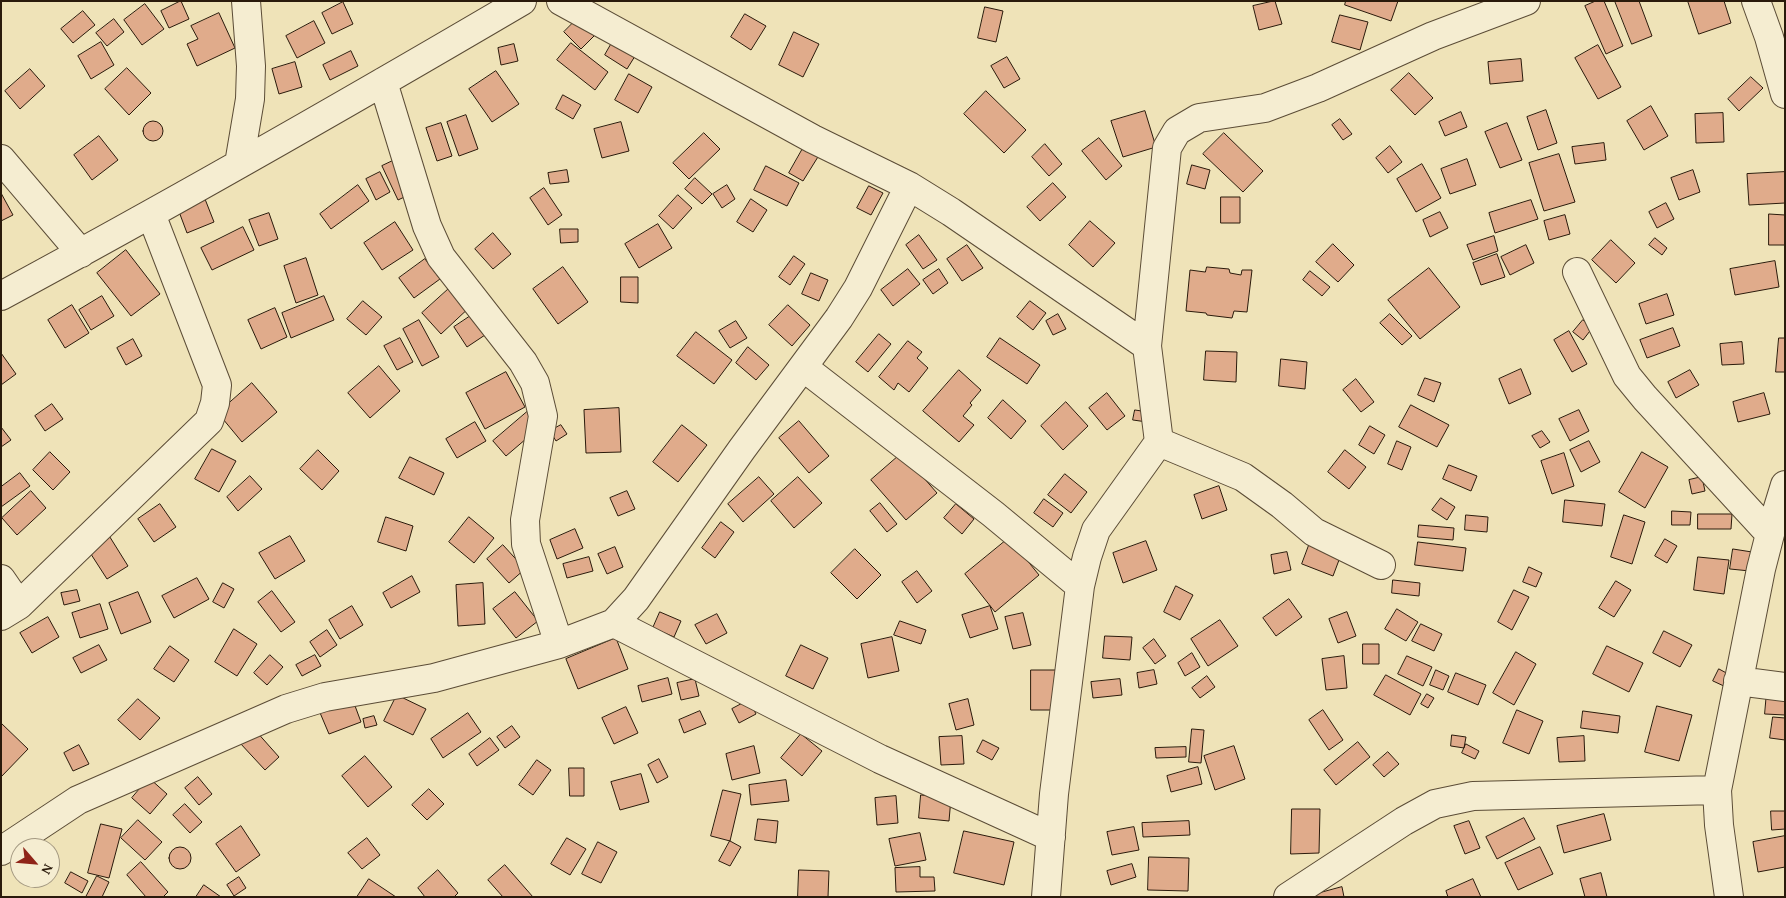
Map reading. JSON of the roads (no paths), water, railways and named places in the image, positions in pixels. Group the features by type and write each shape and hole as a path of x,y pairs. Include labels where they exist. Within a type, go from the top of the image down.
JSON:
{"street":[{"path":"239,164 250,99 251,66 246,1"},
{"path":"1,296 151,214 522,1"},
{"path":"562,1 813,139 909,186 951,212 1146,346"},
{"path":"1046,897 1054,794 1080,586 1087,556 1096,530 1159,442 1146,346 1167,148 1177,130 1199,118 1265,108 1318,88 1433,36 1526,1"},
{"path":"1756,1 1769,37 1785,94"},
{"path":"383,82 427,226 441,256 523,362 535,383 543,416 525,520 526,544 559,644"},
{"path":"1,158 81,253"},
{"path":"1,851 78,800 286,709 325,697 434,678 559,644 614,623 636,599 858,288 909,186"},
{"path":"1,579 10,610 209,421 215,403 217,385 151,214"},
{"path":"1577,272 1626,376 1770,534"},
{"path":"802,367 993,514 1080,586"},
{"path":"1159,442 1243,477 1282,505 1314,532 1381,565"},
{"path":"1729,897 1719,824 1717,790 1738,681 1770,534 1785,485"},
{"path":"614,623 880,759 1051,837"},
{"path":"1738,681 1785,687"},
{"path":"1288,897 1404,821 1435,804 1473,796 1717,790"}]}
